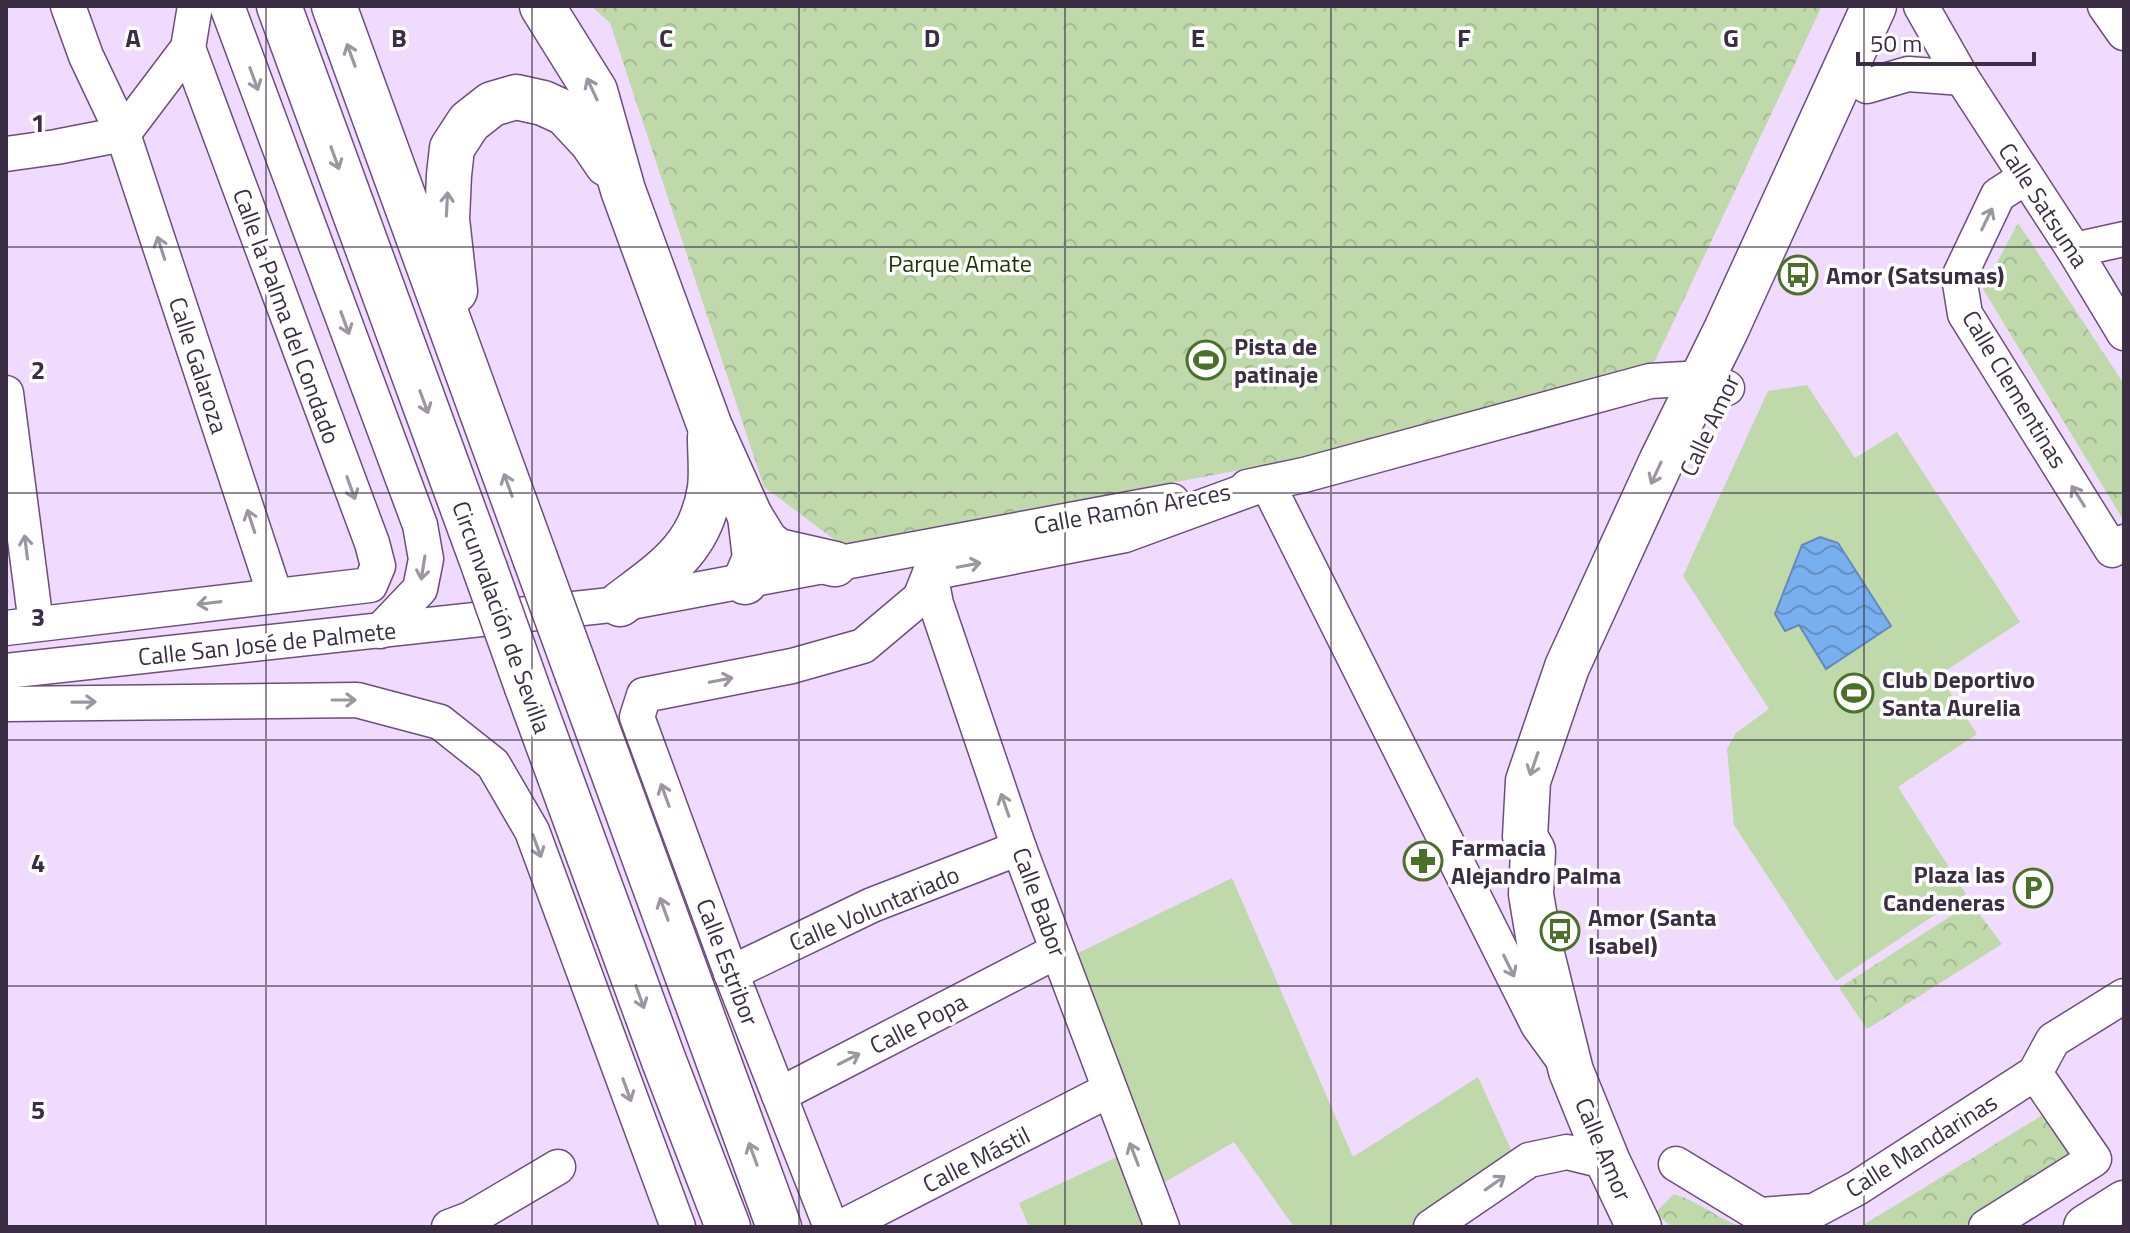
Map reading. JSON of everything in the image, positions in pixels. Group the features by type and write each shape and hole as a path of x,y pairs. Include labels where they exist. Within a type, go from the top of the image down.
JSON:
{"main road":[{"name":"Circunvalación de Sevilla","path":"279,6 664,1061 728,1227"},
{"path":"334,6 779,1227"},
{"path":"542,6 595,91 623,190 710,427 750,516 766,542 778,551 835,564"},
{"name":"Calle Amor","path":"1715,383 1726,330 1874,6"},
{"name":"Calle Amor","path":"1639,1227 1608,1162 1571,1071 1539,942 1531,894 1533,851 1544,839 1556,787 1590,684 1715,383 1867,86 1904,6"},
{"path":"464,365 447,219 452,148 469,122 492,104 504,100 516,97 543,103 565,113 592,142 623,190"},
{"path":"710,427 710,488 696,534 696,555 704,570 733,584 755,558 750,516"},
{"path":"620,604 671,565 696,534"},
{"path":"664,1061 720,1227"},
{"path":"2086,1227 2124,1203"}],"street":[{"name":"Calle Galaroza","path":"68,6 86,56 123,134 275,595"},
{"path":"6,154 123,134 188,48 195,6"},
{"path":"227,6 420,525 426,559 420,589 380,631"},
{"name":"Calle Satsuma","path":"1921,6 1962,78 2124,333"},
{"path":"2105,6 2124,33"},
{"name":"Calle la Palma del Condado","path":"188,48 372,543 378,566 370,585"},
{"path":"1867,86 1908,74 1962,78"},
{"name":"Calle Clementinas","path":"2026,177 1998,195 1959,277 1965,314 2112,550 2124,542"},
{"path":"2074,250 2124,239"},
{"name":"Calle Ramón Areces","path":"529,614 620,604 733,584 1267,483 1650,381 1715,383"},
{"path":"6,393 21,626"},
{"path":"930,573 1125,535 1267,483"},
{"name":"Calle Amor","path":"1267,483 1538,1025 1571,1071"},
{"name":"Calle Estribor","path":"831,1227 731,973 637,717 644,695 792,666 863,646 920,598 930,573"},
{"name":"Calle Babor","path":"930,573 936,604 1019,848 1162,1227"},
{"name":"Calle San José de Palmete","path":"21,626 370,585"},
{"name":"Calle San José de Palmete","path":"6,671 529,614"},
{"path":"6,704 357,700 440,722 493,764 532,831 678,1227"},
{"name":"Calle Voluntariado","path":"731,973 872,905 1019,848"},
{"name":"Calle Amor","path":"1474,896 1507,922 1522,917 1531,894"},
{"name":"Calle Popa","path":"779,1095 1057,951"},
{"name":"Calle Mandarinas","path":"1676,1164 1760,1215 1814,1211 1857,1188 2035,1073 2053,1040 2110,1005"},
{"path":"1986,1227 2094,1159 2035,1073"},
{"name":"Calle Mástil","path":"842,1227 1109,1090"},
{"path":"1431,1227 1529,1160 1567,1152 1608,1162"},
{"path":"449,1227 470,1219 558,1167"}],"green space":[{"name":"Parque Amate","path":"591,6 1822,6 1652,367 1297,459 843,546 764,487 610,23"},
{"path":"2018,223 2124,384 2124,521 1983,289"},
{"name":"Club Deportivo Santa Aurelia","path":"1807,385 1855,458 1897,432 2020,622 1939,675 1977,734 1898,787 1966,894 1836,981 1734,825 1727,749 1736,733 1769,709 1683,576 1768,391"},
{"path":"1232,878 1353,1157 1478,1077 1519,1167 1431,1227 1294,1227 1234,1142 1153,1189 1066,959"},
{"path":"1971,903 2002,944 1867,1029 1839,988"},
{"path":"2046,1113 2073,1155 1963,1227 1860,1227"},
{"path":"1117,1157 1142,1227 1029,1227 1019,1203"},
{"path":"1674,1194 1741,1227 1672,1227 1655,1213"}],"water":[{"path":"1820,537 1838,543 1891,626 1826,669 1799,625 1785,631 1775,614 1802,545"}],"place":[{"name":"Amor (Satsumas)","path":"1798,275"},
{"name":"Pista de patinaje","path":"1206,360"},
{"name":"Club Deportivo Santa Aurelia","path":"1854,693"},
{"name":"Farmacia Alejandro Palma","path":"1423,861"},
{"name":"Plaza las Candeneras","path":"2033,888"},
{"name":"Amor (Santa Isabel)","path":"1560,931"}]}
